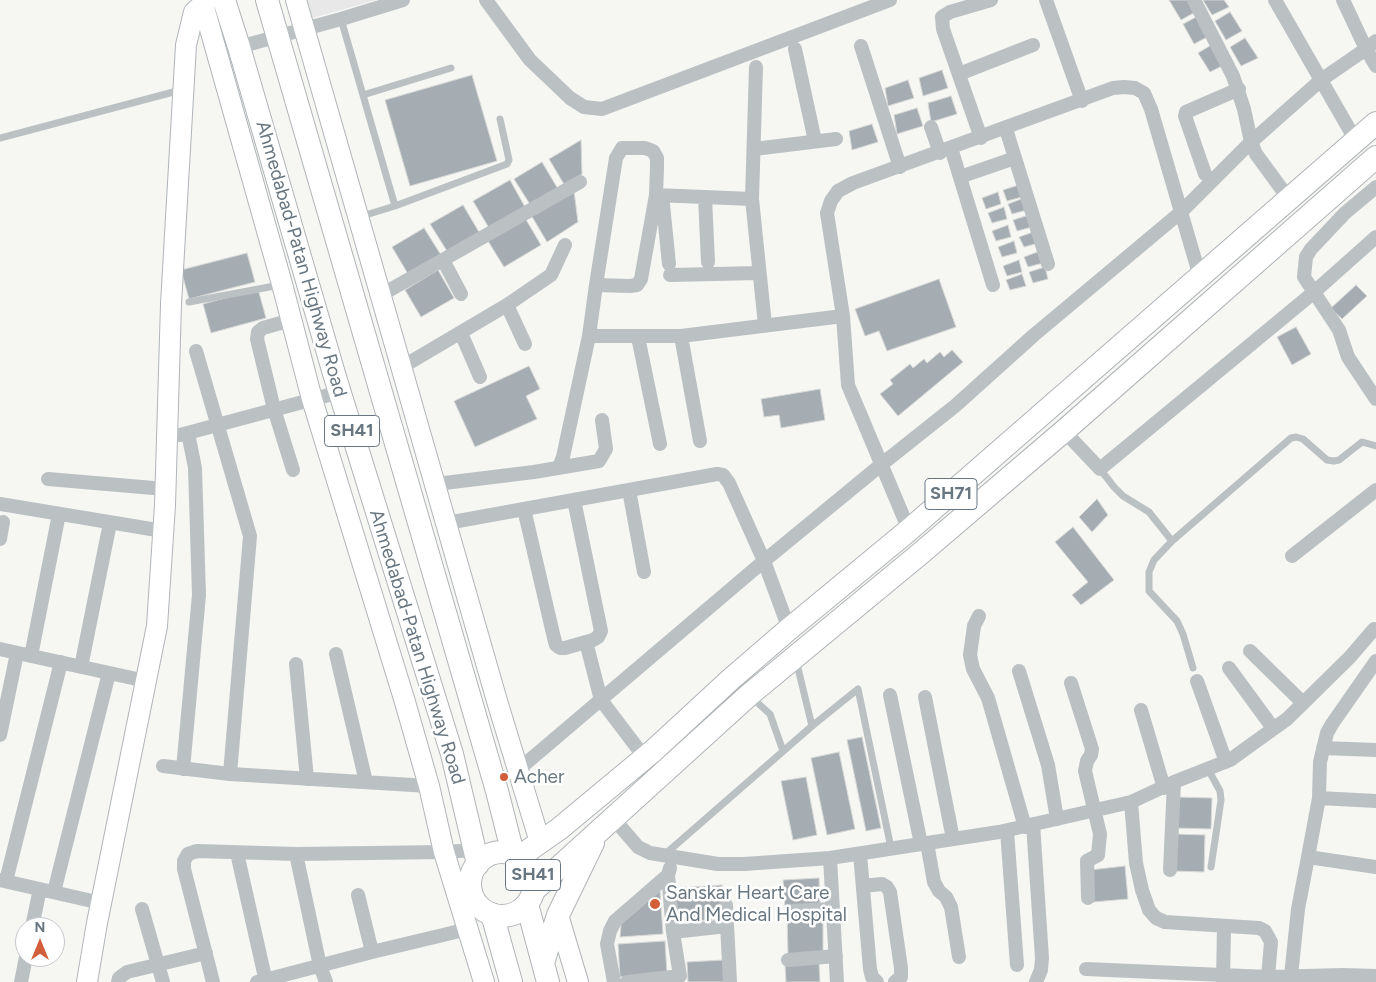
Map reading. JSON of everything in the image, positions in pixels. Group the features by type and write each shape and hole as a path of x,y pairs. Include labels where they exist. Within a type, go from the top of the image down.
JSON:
{"main road":[{"name":"SH41","path":"267,0 516,855 530,868 533,875 530,897 546,973"},
{"name":"Ahmedabad-Patan Highway Road","path":"206,2 240,46 340,392 452,754 476,857"},
{"name":"SH71","path":"516,855 559,829 645,758 731,679 909,530 1376,123"},
{"name":"SH71","path":"530,897 606,824 749,695 921,553 1064,431 1376,157"},
{"path":"731,679 749,695"},
{"path":"546,973 558,915 606,824"},
{"name":"SH41","path":"516,855 498,852 483,858 476,857 471,877 472,892 479,906 492,914 500,915 515,913 530,897"},
{"name":"SH41","path":"492,914 511,982"}],"street":[{"path":"296,0 540,842"},
{"path":"240,46 403,0"},
{"path":"486,0 530,60 570,98 584,107 602,109 890,0"},
{"path":"981,138 943,29 942,17 950,12 991,0"},
{"path":"1046,0 1082,101"},
{"path":"1194,0 1234,76 1239,89 1251,142 1256,154 1289,199"},
{"path":"1275,0 1356,141"},
{"path":"1343,0 1371,45 1376,66"},
{"path":"87,982 101,903 157,626 166,489 171,304 186,44 194,12 206,2 312,399 376,604 429,786 444,852 484,982"},
{"path":"959,74 1033,45"},
{"path":"518,770 764,561 955,406 1034,334 1181,212 1251,142 1321,80 1371,45"},
{"path":"861,46 900,167"},
{"path":"796,49 815,142"},
{"path":"756,67 752,199 765,325"},
{"path":"909,530 848,385 843,316 827,213 838,191 853,183 1006,129 1113,88 1135,88 1144,93 1151,109 1200,277"},
{"path":"1205,174 1185,116 1186,112 1239,89"},
{"path":"931,127 960,177 993,284"},
{"path":"1006,129 1048,264"},
{"path":"754,149 836,139"},
{"path":"559,467 563,457 589,336 616,158 622,148 645,148 653,151 656,158 659,195 670,269 759,273"},
{"path":"960,177 1015,158"},
{"path":"381,295 580,182"},
{"path":"1376,187 1345,213 1311,249 1306,257 1304,277 1339,330 1348,357 1376,399"},
{"path":"659,195 752,199"},
{"path":"596,285 637,285 641,279 659,195"},
{"path":"705,197 708,262"},
{"path":"1064,431 1100,469 1313,293 1376,237"},
{"path":"402,367 507,305 551,275 565,245"},
{"path":"443,260 461,294"},
{"path":"507,305 525,344"},
{"path":"589,336 681,336 843,316"},
{"path":"291,320 263,328 258,332 257,339 274,409 293,470"},
{"path":"461,333 480,377"},
{"path":"681,336 700,441"},
{"path":"638,337 660,444"},
{"path":"196,351 250,536 230,774"},
{"path":"167,438 340,392"},
{"path":"436,484 599,461 606,449 602,420"},
{"path":"183,769 199,595 196,468 188,433"},
{"path":"447,523 716,474 723,475 729,483 764,561 789,629"},
{"path":"48,479 166,489"},
{"path":"629,490 644,572"},
{"path":"1292,556 1376,490"},
{"path":"524,509 556,645 560,648 565,648 598,637 601,632 574,500"},
{"path":"0,504 163,531"},
{"path":"0,735 24,654 59,514"},
{"path":"0,539 3,522"},
{"path":"81,667 110,523"},
{"path":"979,616 974,626 970,654 973,669 988,698 1029,826 1042,958 1041,970 1036,982"},
{"path":"606,824 638,847 650,853 718,864 744,864 830,858 1007,831 1131,802 1226,762 1287,719 1350,657 1375,629"},
{"path":"586,642 601,700 645,758"},
{"path":"0,649 146,681"},
{"path":"1250,652 1303,703"},
{"path":"336,654 366,782"},
{"path":"1291,976 1298,909 1319,798 1320,762 1323,748 1332,724 1376,661"},
{"path":"61,662 2,880 101,903"},
{"path":"296,664 307,779"},
{"path":"1229,668 1273,728"},
{"path":"1019,671 1048,765 1057,819"},
{"path":"54,892 109,673"},
{"path":"1195,675 1226,762"},
{"path":"1072,683 1092,749 1084,771 1098,821 1100,842 1098,855 1087,861 1088,898"},
{"path":"890,695 934,882 951,907 959,957"},
{"path":"925,697 954,839"},
{"path":"1141,710 1169,785 1170,870"},
{"path":"1323,748 1376,750"},
{"path":"163,766 230,774 429,786"},
{"path":"1319,798 1376,801"},
{"path":"1131,802 1136,863 1142,890 1150,910 1156,918 1165,922 1259,928 1265,931 1271,942 1268,977"},
{"path":"1007,831 1017,965"},
{"path":"213,982 184,869 184,861 188,854 197,851 296,854 444,852 476,857"},
{"path":"237,852 263,981 468,929"},
{"path":"296,854 320,966 326,982"},
{"path":"860,854 870,969 872,977 877,982"},
{"path":"627,982 680,979 673,932 667,857"},
{"path":"1308,857 1376,867"},
{"path":"830,858 837,982"},
{"path":"614,982 607,944 615,921 668,875"},
{"path":"864,886 882,884 890,892 901,968 901,977 896,982"},
{"path":"34,917 40,889"},
{"path":"358,895 372,952"},
{"path":"726,905 730,982"},
{"path":"142,909 163,982"},
{"path":"792,911 833,909"},
{"path":"558,915 578,982"},
{"path":"673,932 727,926"},
{"path":"1223,978 1224,926"},
{"path":"118,982 119,978 127,972 206,953"},
{"path":"788,960 836,956"},
{"path":"21,982 24,967"},
{"path":"1086,969 1115,976 1195,978 1376,976"}],"lane":[{"path":"341,19 395,206"},
{"path":"363,95 451,68"},
{"path":"0,138 183,89"},
{"path":"359,218 507,164 509,160 500,119"},
{"path":"190,302 282,284"},
{"path":"1195,675 1183,634 1177,621 1149,591 1150,567 1172,541 1291,438 1303,439 1328,460 1334,461 1339,460 1362,442 1376,446"},
{"path":"1100,469 1123,496 1148,512 1172,541"},
{"path":"795,657 812,726"},
{"path":"667,857 783,751 858,689 891,848"},
{"path":"749,695 770,714 783,751"},
{"path":"1208,770 1220,791 1221,800 1211,867"}],"shaded area":[{"path":"303,0 376,0 309,19"}],"building":[{"path":"1169,0 1190,0 1197,11 1181,20"},
{"path":"1203,0 1224,0 1229,7 1212,15"},
{"path":"1230,12 1242,31 1226,40 1215,21"},
{"path":"1198,16 1211,35 1194,44 1183,24"},
{"path":"1245,38 1258,58 1241,66 1230,47"},
{"path":"1213,44 1226,64 1210,72 1198,53"},
{"path":"942,70 948,88 923,96 919,78"},
{"path":"472,75 497,161 410,186 385,100"},
{"path":"908,80 914,98 888,106 885,88"},
{"path":"951,96 957,114 931,122 928,103"},
{"path":"917,108 923,126 897,134 894,115"},
{"path":"872,124 878,142 852,150 849,131"},
{"path":"581,140 582,174 565,186 549,159"},
{"path":"542,162 558,189 531,206 514,179"},
{"path":"510,180 525,207 489,228 473,201"},
{"path":"1019,185 1022,197 1007,201 1003,190"},
{"path":"574,191 578,222 547,242 531,215"},
{"path":"998,192 1001,204 986,209 982,198"},
{"path":"1024,198 1027,210 1012,214 1008,204"},
{"path":"463,205 479,232 447,251 430,224"},
{"path":"1004,207 1007,219 992,223 988,213"},
{"path":"1029,215 1032,227 1017,231 1013,220"},
{"path":"525,218 541,245 504,267 488,241"},
{"path":"1008,225 1011,237 996,241 992,231"},
{"path":"424,228 441,255 408,274 392,247"},
{"path":"1036,231 1039,243 1024,247 1019,237"},
{"path":"1014,241 1017,253 1002,257 998,247"},
{"path":"1040,251 1043,263 1028,267 1024,257"},
{"path":"247,253 255,282 189,299 181,270"},
{"path":"1019,260 1022,272 1007,276 1003,266"},
{"path":"1045,267 1048,279 1033,283 1029,272"},
{"path":"438,270 454,298 421,317 405,290"},
{"path":"1022,274 1026,286 1010,290 1006,280"},
{"path":"939,279 956,327 887,351 879,331 865,336 855,309"},
{"path":"1356,285 1367,296 1342,319 1331,308"},
{"path":"258,289 266,318 211,333 203,304"},
{"path":"1296,327 1311,354 1292,365 1277,337"},
{"path":"952,350 963,362 898,416 880,394 893,384 890,380 910,364 913,368 924,359 927,363 940,352 944,357"},
{"path":"529,366 540,389 526,396 537,419 475,447 454,401"},
{"path":"820,389 825,420 781,428 779,415 764,417 761,399"},
{"path":"1097,499 1108,515 1092,532 1079,517"},
{"path":"1073,527 1114,580 1081,605 1072,595 1088,582 1055,542"},
{"path":"862,737 881,828 866,831 847,740"},
{"path":"839,752 855,829 827,835 811,758"},
{"path":"806,777 817,835 793,840 781,781"},
{"path":"1175,797 1212,798 1211,829 1174,828"},
{"path":"1175,834 1205,835 1204,872 1174,871"},
{"path":"1125,866 1128,899 1093,902 1090,870"},
{"path":"819,878 820,906 785,908 783,880"},
{"path":"722,885 724,919 676,922 674,888"},
{"path":"660,891 663,934 620,937 621,924"},
{"path":"823,915 823,953 788,954 787,916"},
{"path":"665,941 667,974 620,977 618,944"},
{"path":"723,960 725,982 688,982 687,962"},
{"path":"819,963 820,982 786,982 785,964"}],"place":[{"name":"Acher","path":"504,777"},
{"name":"Sanskar Heart Care And Medical Hospital","path":"655,904"}]}
